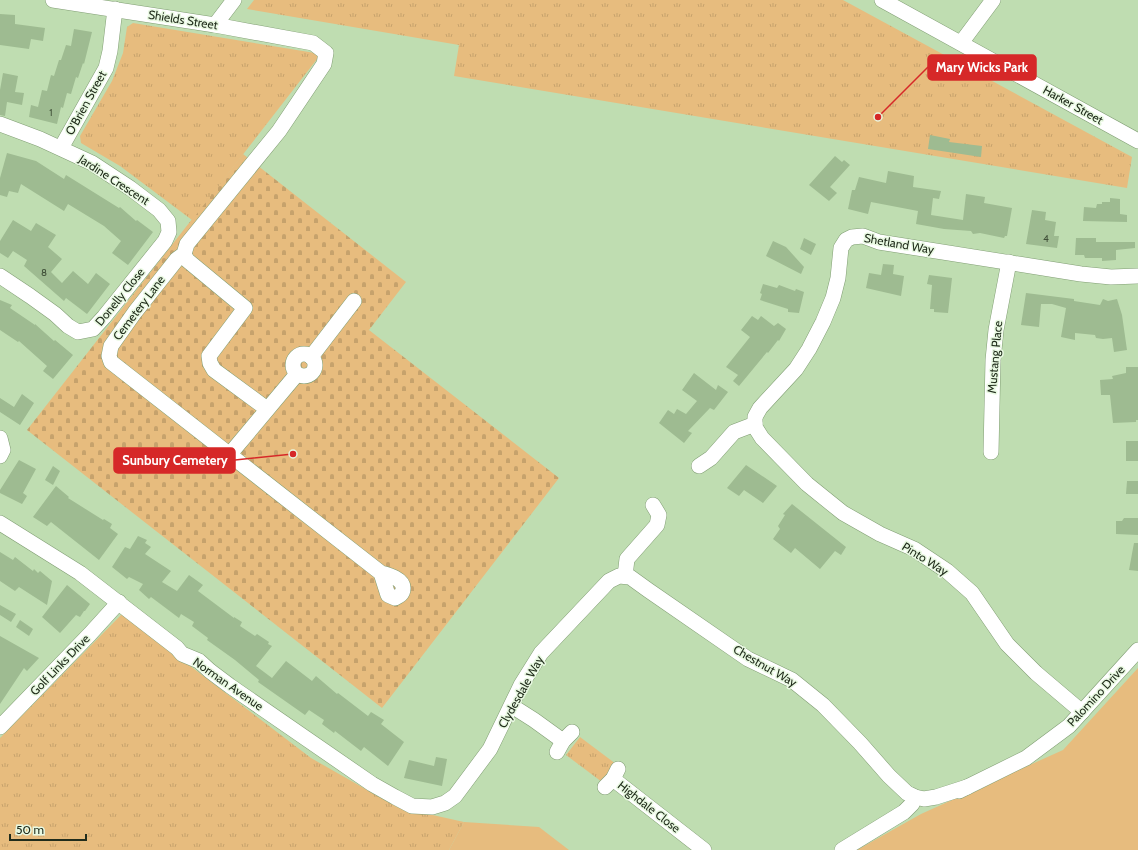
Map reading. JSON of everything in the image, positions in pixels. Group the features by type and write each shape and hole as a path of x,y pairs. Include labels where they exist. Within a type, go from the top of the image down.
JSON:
{"street":[{"name":"Shields Street","path":"53,0 215,25 313,43"},
{"path":"215,25 234,0"},
{"name":"Harker Street","path":"882,0 1138,141"},
{"path":"961,43 993,0"},
{"name":"O'Brien Street","path":"61,148 106,68 110,51 115,9"},
{"name":"Cemetery Lane","path":"313,43 326,53 324,64 279,131 188,244 184,254 177,259 135,312 111,346 109,356 111,362 381,573"},
{"name":"Jardine Crescent","path":"0,124 40,139 92,163 130,188 159,210 168,221 169,232"},
{"name":"Donelly Close","path":"0,276 30,296 78,332 93,329 104,318 160,247 169,232"},
{"name":"Shetland Way","path":"755,424 755,417 760,408 796,369 809,349 833,298 838,278 841,248 846,240 852,237 863,236 879,242 1081,274 1111,277 1138,276"},
{"path":"184,254 187,260 245,308 209,356 210,363 214,370 267,409"},
{"name":"Mustang Place","path":"991,452 993,360 996,330 1009,262"},
{"path":"230,454 297,374 293,368 293,364 297,357 304,355 311,358 354,301"},
{"path":"699,466 711,458 734,432 755,424"},
{"name":"Pinto Way","path":"755,424 755,427 762,438 807,484 843,512 880,534 914,549 947,571 972,593 1008,644 1036,673 1082,712"},
{"path":"0,438 3,450 0,456"},
{"path":"625,576 627,559 657,525 659,515 653,505"},
{"name":"Norman Avenue","path":"0,523 80,573 177,648 182,654 199,661 230,686 372,784 412,806 432,807 445,803"},
{"name":"Clydesdale Way","path":"445,803 455,796 490,749 521,686 541,653 609,581 619,576 625,576"},
{"name":"Chestnut Way","path":"625,576 630,577 748,659 792,680 823,705 860,743 900,791 913,801"},
{"name":"Golf Links Drive","path":"0,727 119,602"},
{"name":"Palomino Drive","path":"913,801 936,797 968,787 1026,758 1069,726 1138,650"},
{"path":"512,706 564,742"},
{"name":"Highdale Close","path":"612,778 704,850"},
{"path":"842,850 904,812 913,801"}],"green space":[{"path":"254,0 843,0 1132,157 1127,188 454,76 459,45 247,9"},
{"path":"133,23 321,54 192,220 120,166 81,143 80,136 112,81 123,53 127,27"},
{"path":"243,154 406,282 369,330 559,478 382,708 27,430"},
{"path":"122,614 311,758 397,807 464,822 449,850 0,850 0,738"},
{"path":"1138,668 1138,850 857,850 921,814 1063,750"},
{"path":"580,737 616,764 602,782 566,755"},
{"path":"464,822 539,827 569,850 449,850"}],"building":[{"path":"0,14 15,15 15,24 45,28 43,41 31,39 29,49 0,45"},
{"path":"74,29 92,32 84,64 83,63 78,78 76,77 71,94 67,93 63,108 61,107 57,124 29,117 31,105 38,107 42,90 47,91 51,75 54,76 66,45 71,46"},
{"path":"3,73 18,76 15,92 24,93 22,105 7,102 5,116 0,115 0,90"},
{"path":"930,135 950,139 949,142 982,146 981,157 928,149"},
{"path":"7,153 36,161 64,179 66,175 119,208 120,207 136,221 137,220 153,232 128,265 112,253 121,241 104,226 68,204 64,211 21,184 18,193 9,191 7,197 0,195 0,178"},
{"path":"835,156 842,162 844,160 850,165 830,187 837,193 829,201 809,185"},
{"path":"888,171 914,176 913,187 941,191 939,199 933,198 931,215 963,220 966,194 985,197 984,203 1012,208 1007,236 1004,238 980,233 973,234 971,231 944,229 916,224 918,211 871,202 868,214 848,209 852,190 855,190 859,177 886,183"},
{"path":"1110,198 1120,199 1120,214 1127,215 1127,222 1083,221 1084,207 1096,208 1097,204 1102,204 1102,202 1110,202"},
{"path":"1032,210 1046,212 1045,220 1056,222 1054,236 1059,236 1057,248 1026,244"},
{"path":"13,220 31,231 36,223 56,235 48,247 62,259 51,272 62,283 73,271 88,284 96,273 110,284 87,314 66,298 64,301 24,266 27,260 13,251 8,258 0,253 0,241"},
{"path":"804,238 816,244 811,255 800,249"},
{"path":"1076,238 1096,238 1096,242 1135,242 1135,248 1116,250 1116,260 1102,261 1102,258 1085,258 1084,255 1075,255"},
{"path":"773,241 786,247 804,267 801,274 766,256"},
{"path":"883,264 894,265 893,274 904,276 901,296 866,288 869,273 881,275"},
{"path":"929,275 952,278 948,313 934,312 934,309 930,309 932,285 927,284"},
{"path":"763,284 777,288 779,285 795,291 796,289 804,292 799,313 788,312 788,309 760,300 762,294 760,293"},
{"path":"1026,293 1074,299 1074,301 1100,305 1103,299 1108,301 1117,299 1122,315 1127,350 1114,352 1112,338 1103,339 1096,338 1095,335 1075,333 1075,340 1061,337 1066,308 1052,304 1041,304 1039,327 1021,325"},
{"path":"0,300 12,305 10,308 35,324 73,355 53,379 43,371 47,366 19,341 18,342 0,330"},
{"path":"752,316 758,320 761,316 774,326 778,323 786,329 779,341 778,340 768,353 767,352 739,386 733,381 738,375 726,367 750,337 741,330"},
{"path":"1126,367 1138,367 1138,420 1136,420 1136,422 1113,423 1110,395 1101,395 1100,380 1113,379 1112,376 1126,373"},
{"path":"694,373 716,390 718,385 728,392 714,410 710,408 688,431 692,433 684,443 659,423 668,410 674,414 677,409 686,414 697,401 682,390"},
{"path":"22,394 34,403 20,425 0,412 0,398 14,407"},
{"path":"1126,441 1138,441 1138,461 1126,461"},
{"path":"19,460 36,469 23,493 27,496 22,504 0,493 0,490"},
{"path":"746,465 777,486 763,503 744,490 739,496 727,488"},
{"path":"53,466 60,471 53,485 45,480"},
{"path":"1127,481 1138,481 1138,494 1126,494"},
{"path":"56,486 69,497 68,498 112,524 110,528 118,534 99,560 51,522 47,526 33,517"},
{"path":"792,504 846,547 841,555 835,551 820,569 795,548 791,553 773,539 780,529 778,526 785,515 783,514"},
{"path":"1124,518 1138,518 1138,535 1116,534 1116,521 1122,521"},
{"path":"138,536 147,540 145,543 151,547 145,554 171,571 162,582 177,591 189,575 203,585 198,591 234,618 242,622 240,626 255,636 257,634 269,642 268,644 272,646 256,666 272,678 286,661 312,681 316,676 337,694 338,693 368,716 371,712 384,720 381,724 404,742 388,766 364,747 361,751 335,731 334,733 322,724 324,720 309,710 305,715 258,682 259,680 235,660 207,640 208,638 192,626 194,622 181,614 179,618 151,597 149,599 139,590 143,584 129,577 127,579 112,567 125,547 130,549"},
{"path":"1134,543 1138,543 1138,571 1129,570"},
{"path":"0,552 13,560 15,557 33,571 34,569 38,573 40,571 52,581 47,605 19,587 15,591 0,581"},
{"path":"67,585 90,604 80,617 76,615 60,633 42,617"},
{"path":"0,605 16,614 11,622 0,615"},
{"path":"20,620 33,629 29,636 16,627"},
{"path":"0,636 39,658 27,671 24,668 0,704"},
{"path":"436,757 447,759 442,786 404,778 409,760 434,766"}],"place":[{"name":"Mary Wicks Park","path":"878,117"},
{"name":"Sunbury Cemetery","path":"293,454"}]}
